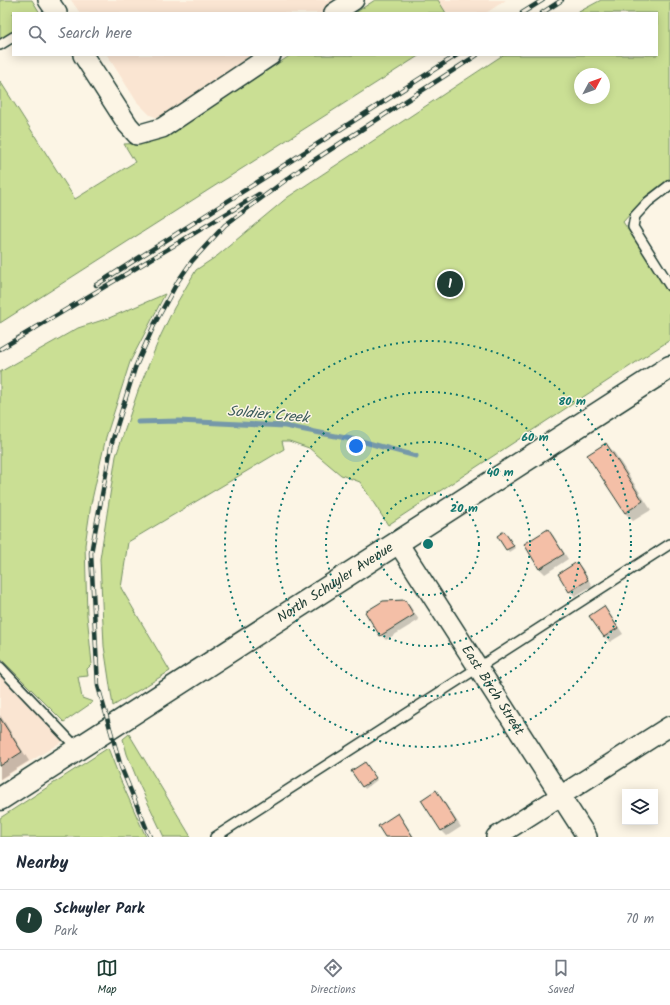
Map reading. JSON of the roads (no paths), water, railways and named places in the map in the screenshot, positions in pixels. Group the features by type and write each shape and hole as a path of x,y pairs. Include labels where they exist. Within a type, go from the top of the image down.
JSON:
{"street":[{"path":"336,12 354,0"},
{"path":"84,56 128,125 137,135 162,128 270,56"},
{"name":"North Schuyler Avenue","path":"0,799 670,367"},
{"name":"East Birch Street","path":"398,542 588,837"},
{"path":"496,837 670,726"}],"lane":[{"path":"0,45 12,38"},
{"path":"670,185 648,202 635,216 633,227 670,286"},
{"path":"216,837 670,544"},
{"path":"0,666 78,749"}],"waterway":[{"name":"Soldier Creek","path":"138,422 178,421 285,426 361,441 416,456"}],"railway":[{"path":"524,12 543,0"},
{"path":"544,12 562,0"},
{"path":"96,285 455,56"},
{"path":"305,166 475,56"},
{"path":"150,837 121,767 98,686 91,553 112,442 135,368 155,323 178,281 192,261 225,225 309,163"},
{"path":"0,349 259,194"}],"place":[{"name":"Schuyler Park","path":"450,284"}]}
